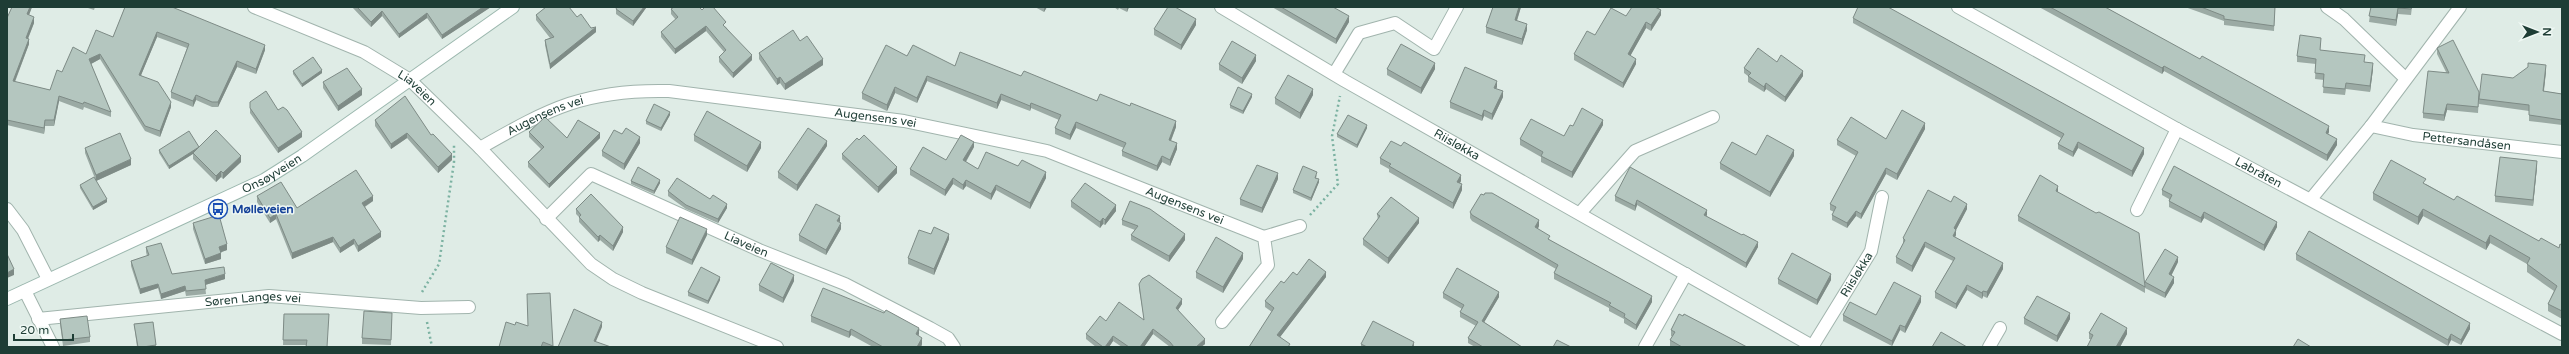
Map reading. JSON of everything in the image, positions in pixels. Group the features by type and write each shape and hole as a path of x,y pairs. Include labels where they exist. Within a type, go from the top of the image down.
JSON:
{"street":[{"name":"Liaveien","path":"254,7 364,52 410,80 480,148 546,219 591,264 614,279 642,293 776,347"},
{"name":"Onsøyveien","path":"7,299 264,180 302,156 514,7"},
{"name":"Riisløkka","path":"1221,7 1345,81 1580,213 1813,347 1871,250 1882,197"},
{"path":"1334,74 1359,33 1395,23 1434,49 1457,7"},
{"name":"Labråten","path":"1958,7 2177,129 2562,334"},
{"path":"2327,7 2344,19 2405,78"},
{"path":"2311,199 2371,126 2405,78 2460,7"},
{"name":"Augensens vei","path":"480,148 548,111 576,100 634,90 669,91 904,121 1047,151 1264,237"},
{"path":"1580,213 1634,151 1713,117"},
{"name":"Pettersandåsen","path":"2371,126 2414,135 2562,152"},
{"path":"2137,210 2177,129"},
{"name":"Liaveien","path":"546,219 591,174 759,250 845,284 948,338 954,347"},
{"path":"7,209 23,230 48,279"},
{"path":"1222,322 1268,265 1264,237 1300,226"},
{"path":"1645,347 1686,274"},
{"path":"25,291 53,347"},
{"name":"Søren Langes vei","path":"38,319 269,296 421,308 469,307"},
{"path":"1989,347 2000,328"}],"path":[{"path":"1300,226 1338,184 1332,136 1335,113 1345,81"},
{"path":"432,347 421,308 422,292 439,264 454,162 453,122"}],"building":[{"path":"12,7 30,7 27,14 34,17 26,38 29,39 13,81 50,90 57,70 62,72 73,47 86,54 96,30 113,37 125,7 172,7 265,45 256,69 237,61 218,102 212,102 196,95 193,101 171,92 189,44 157,32 139,75 158,82 171,102 160,131 145,126 100,54 89,59 111,112 84,102 83,104 59,96 54,120 45,120 44,128 7,120 7,18"},
{"path":"357,7 483,7 442,35 427,13 399,34 382,11 371,22"},
{"path":"546,7 569,7 577,17 581,14 591,28 596,27 550,64 545,40 554,37 536,15"},
{"path":"617,7 644,7 633,21 616,9"},
{"path":"674,7 699,7 702,10 705,7 713,7 726,22 723,25 752,55 733,73 719,57 726,50 706,26 675,49 661,32 678,17 671,9"},
{"path":"1168,7 1175,7 1196,19 1181,45 1154,29"},
{"path":"1281,7 1333,7 1349,16 1336,39"},
{"path":"1493,7 1519,7 1515,20 1527,24 1522,39 1486,27"},
{"path":"1632,7 1655,7 1661,10 1651,25 1646,22 1628,54 1636,59 1623,83 1574,54 1587,31 1595,35 1611,8 1626,16"},
{"path":"1858,7 1888,7 2144,148 2132,171 2078,142 2073,152 2058,144 2064,134 1853,18"},
{"path":"2050,7 2105,7 2200,59 2202,56 2329,126 2326,133 2337,139 2327,155 2164,66 2162,68"},
{"path":"2201,7 2275,7 2274,26 2224,19 2224,16"},
{"path":"2371,7 2412,7 2411,9 2398,8 2396,20 2369,16"},
{"path":"793,30 800,41 807,36 823,59 785,84 780,77 777,79 759,53"},
{"path":"2300,35 2321,38 2320,50 2365,55 2364,62 2373,63 2370,86 2346,83 2345,89 2323,87 2324,74 2315,73 2316,59 2297,56"},
{"path":"2453,40 2479,92 2478,107 2447,104 2444,115 2423,113 2428,71 2449,73 2437,48"},
{"path":"1232,41 1256,55 1242,78 1219,64"},
{"path":"1401,44 1435,63 1421,88 1387,69"},
{"path":"886,45 907,56 913,45 955,66 960,52 1021,76 1024,71 1097,101 1100,94 1130,106 1131,103 1176,121 1169,140 1177,143 1170,160 1162,156 1157,166 1122,151 1126,143 1076,122 1070,135 1055,128 1061,115 1031,103 1030,106 1001,94 997,103 927,76 917,98 895,87 887,105 862,93"},
{"path":"1758,48 1777,62 1781,55 1803,71 1785,97 1766,83 1764,87 1748,76 1751,73 1744,68"},
{"path":"313,57 322,70 302,84 293,71"},
{"path":"2528,63 2546,65 2543,91 2562,94 2562,120 2529,115 2529,105 2479,99 2482,74 2513,78 2528,67"},
{"path":"1465,67 1497,81 1494,88 1503,91 1492,114 1484,110 1482,116 1450,102"},
{"path":"347,68 362,89 338,106 323,82"},
{"path":"1288,75 1313,89 1300,113 1275,98"},
{"path":"1238,87 1252,94 1243,111 1230,105"},
{"path":"266,91 278,110 283,107 287,110 302,132 278,148 250,108 250,102"},
{"path":"405,96 431,135 433,134 452,154 438,167 407,133 391,144 375,120"},
{"path":"654,104 670,112 661,128 646,121"},
{"path":"1582,108 1603,120 1572,172 1541,156 1543,152 1520,139 1531,119 1564,136 1570,125 1573,126"},
{"path":"1902,110 1925,123 1897,174 1886,168 1861,214 1856,211 1847,223 1832,215 1836,207 1830,204 1858,152 1837,140 1851,117 1886,139"},
{"path":"707,111 761,142 747,166 694,135"},
{"path":"1348,115 1367,125 1357,145 1337,134"},
{"path":"545,117 567,138 578,120 600,133 549,184 528,162 544,147 529,132"},
{"path":"626,128 640,137 624,164 602,151 614,130 622,134"},
{"path":"808,128 827,141 797,185 778,172"},
{"path":"216,130 241,156 223,173 221,171 216,176 193,153"},
{"path":"189,131 199,147 169,166 159,150"},
{"path":"120,133 131,159 96,175 85,148"},
{"path":"864,135 897,167 878,187 842,154 857,138 859,140"},
{"path":"961,135 974,142 963,160 978,169 986,152 1018,166 1022,160 1046,172 1030,203 996,185 991,194 966,180 963,185 953,178 945,190 910,169 923,147 946,160"},
{"path":"1767,135 1794,150 1770,192 1720,163 1732,142 1756,155"},
{"path":"1391,141 1401,146 1404,142 1461,175 1457,182 1462,184 1453,203 1389,166 1391,164 1380,158"},
{"path":"2500,157 2537,161 2533,200 2495,196"},
{"path":"2391,160 2426,179 2423,183 2454,200 2457,196 2539,241 2541,238 2559,248 2560,244 2562,245 2562,311 2548,304 2557,286 2527,264 2530,258 2490,235 2486,243 2423,209 2418,217 2373,193"},
{"path":"1257,165 1278,173 1262,208 1240,199"},
{"path":"1303,166 1317,172 1315,178 1319,179 1311,198 1293,190"},
{"path":"2174,166 2277,222 2264,245 2204,212 2201,218 2169,201 2172,195 2162,190"},
{"path":"638,167 660,180 654,191 631,181"},
{"path":"1630,167 1707,210 1704,215 1758,242 1746,263 1637,200 1635,206 1615,196"},
{"path":"356,170 373,196 362,203 381,232 358,246 354,239 340,248 333,237 292,253 276,214 270,218 257,196 281,182 297,208"},
{"path":"2040,175 2058,186 2056,191 2096,213 2099,212 2139,233 2145,287 2018,216"},
{"path":"94,177 107,199 93,207 80,185"},
{"path":"677,178 710,199 713,195 727,204 718,219 686,205 668,191"},
{"path":"1085,183 1116,205 1105,220 1103,218 1100,222 1071,201"},
{"path":"1928,190 1951,202 1954,196 1967,204 1954,228 1956,230 1953,236 2003,263 1987,292 1983,291 1982,293 1967,285 1956,304 1935,292 1955,258 1925,242 1912,266 1896,257 1905,240 1903,238"},
{"path":"1485,193 1492,193 1539,220 1535,227 1550,236 1548,239 1652,296 1636,325 1624,317 1625,314 1609,305 1611,303 1554,273 1558,265 1472,215 1470,212 1481,194 1484,195"},
{"path":"591,194 623,227 613,246 600,235 598,237 579,217 581,215 576,209"},
{"path":"1391,197 1419,218 1388,258 1363,239 1380,216 1377,214"},
{"path":"1130,201 1150,209 1185,234 1169,256 1131,235 1138,226 1122,220"},
{"path":"816,204 840,216 837,221 841,223 826,250 799,235"},
{"path":"219,215 227,244 219,247 221,253 205,259 193,223"},
{"path":"680,217 707,229 692,260 666,247"},
{"path":"934,227 949,234 934,269 908,258 919,230 931,234"},
{"path":"2309,231 2470,323 2461,340 2451,334 2448,340 2296,254"},
{"path":"1216,237 1243,253 1223,287 1196,272"},
{"path":"161,243 172,274 224,267 225,274 205,280 206,289 186,291 185,286 161,294 158,284 140,289 131,261 149,255 146,247"},
{"path":"2165,249 2178,257 2169,274 2174,277 2165,293 2145,282"},
{"path":"1792,253 1831,274 1817,300 1778,279"},
{"path":"7,254 14,269 7,273"},
{"path":"1309,259 1326,272 1277,335 1290,344 1288,347 1249,347 1274,308 1265,301 1281,281 1284,283 1293,272 1297,275"},
{"path":"771,263 794,275 783,298 759,285"},
{"path":"701,267 720,277 708,301 688,292"},
{"path":"1457,268 1499,292 1482,321 1522,347 1483,347 1468,338 1478,322 1460,312 1464,305 1443,293"},
{"path":"1149,275 1182,299 1176,308 1205,339 1196,347 1174,347 1153,329 1140,347 1129,347 1113,336 1105,347 1103,347 1086,334 1100,316 1106,321 1119,302 1144,320 1139,284 1142,279"},
{"path":"1894,282 1921,296 1905,327 1900,325 1892,341 1843,315 1850,302 1876,315"},
{"path":"823,288 884,313 886,310 919,328 916,334 922,338 917,347 883,347 851,329 849,332 811,316"},
{"path":"550,293 553,346 543,342 541,347 499,347 506,322 515,325 516,322 528,326 527,294"},
{"path":"2037,296 2070,313 2057,336 2024,318"},
{"path":"574,309 602,322 594,341 611,347 558,347"},
{"path":"364,311 392,313 391,340 362,338"},
{"path":"2101,313 2127,328 2116,347 2087,347 2093,335 2089,333"},
{"path":"284,314 329,314 327,347 306,347 307,340 283,340"},
{"path":"1679,314 1683,316 1684,314 1747,347 1682,347 1670,340 1675,332 1671,330"},
{"path":"87,316 90,337 63,340 60,319"},
{"path":"1373,321 1414,342 1412,347 1367,347 1361,344"},
{"path":"153,322 156,345 138,347 134,324"},
{"path":"1941,332 1967,347 1932,347"},
{"path":"2298,339 2311,347 2293,347"},
{"path":"1557,340 1571,347 1553,347"}],"place":[{"name":"Mølleveien","path":"218,209"}]}
